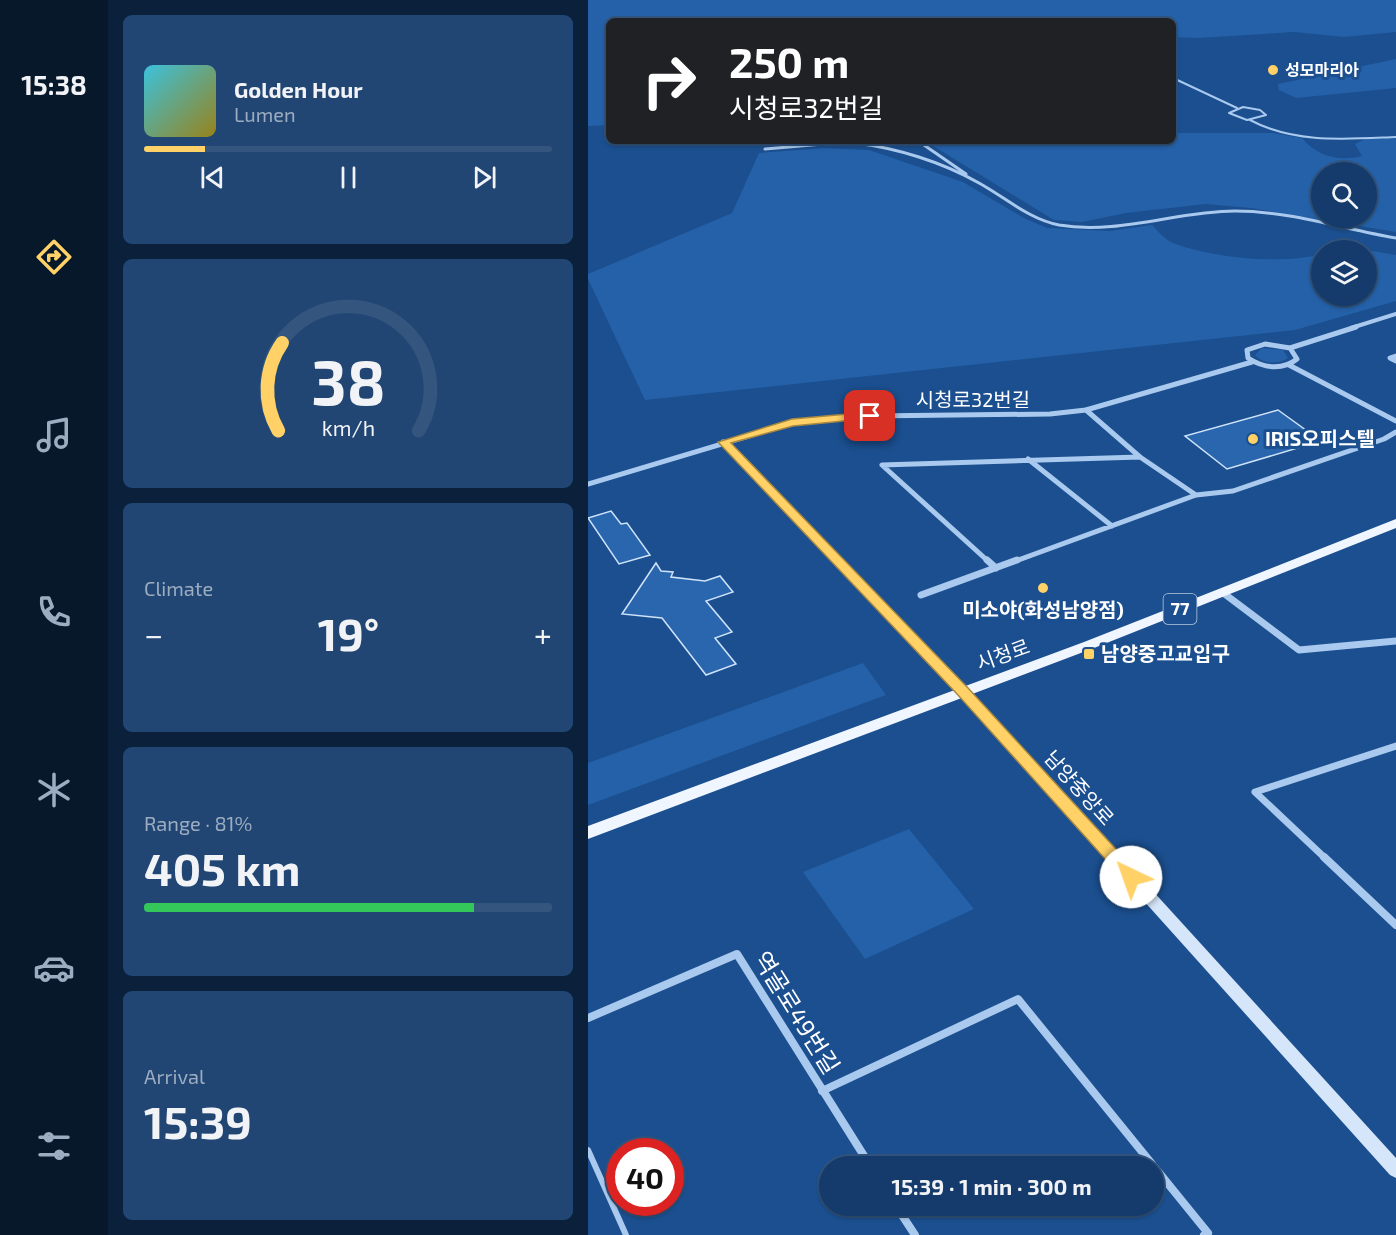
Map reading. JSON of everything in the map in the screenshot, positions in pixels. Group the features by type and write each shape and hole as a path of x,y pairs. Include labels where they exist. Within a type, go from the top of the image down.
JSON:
{"main road":[{"name":"시청로","path":"588,833 1222,592 1396,523"}],"street":[{"path":"1396,314 1290,348 1265,344 1251,347 1246,354 1252,362 1266,366 1289,365 1396,421"},
{"path":"1289,365 1297,359 1290,348"},
{"path":"1396,356 1390,358 1396,361"},
{"name":"시청로32번길","path":"588,484 792,423 870,416 1050,414 1086,410 1252,362"},
{"path":"1086,410 1140,457 1196,495"},
{"path":"921,595 1196,495 1233,492 1384,439 1396,432"},
{"name":"남양중앙로","path":"723,442 963,691 1396,1170"},
{"path":"996,568 882,465 1140,457"},
{"path":"1027,459 1112,526"},
{"path":"1222,592 1299,650 1396,641"},
{"path":"1396,746 1255,792 1396,924"},
{"name":"역골로49번길","path":"588,1018 737,954 864,1156"},
{"path":"822,1091 1018,999 1207,1234"},
{"path":"903,1216 915,1235"}],"lane":[{"path":"1176,79 1195,86 1237,108"},
{"path":"1250,120 1261,119 1266,113 1255,108 1237,108 1229,111 1230,115 1250,120 1274,131 1302,136 1396,136"},
{"path":"765,149 862,144 947,169 978,182"},
{"path":"922,144 1030,216 1075,227 1114,228 1201,213 1234,210 1266,213 1396,238"},
{"path":"588,1150 626,1235"}],"shaded area":[{"path":"588,0 1396,0 1396,32 1344,37 1294,32 1198,38 1176,37 1176,18 606,18 606,125 588,126"},
{"path":"1396,59 1396,88 1296,98 1279,90 1278,84"},
{"path":"1176,133 1273,133 1302,138 1314,149 1329,156 1354,158 1362,156 1355,144 1365,139 1396,138 1396,232 1372,228 1377,228 1377,162 1311,162 1311,218 1251,208 1205,204 1126,213 1082,222 1054,220 930,144 1176,144"},
{"path":"825,148 869,150 963,182 1024,218 1047,228 1110,231 1152,225 1164,238 1173,243 1207,253 1267,259 1311,256 1311,306 1377,306 1377,252 1396,255 1396,301 1295,330 645,400 588,279 588,274 732,213 759,153"},
{"path":"1262,348 1283,350 1288,358 1266,362 1255,355"},
{"path":"863,663 886,695 588,805 588,763"},
{"path":"909,829 974,909 865,959 803,872"}],"building":[{"name":"IRIS오피스텔","path":"1278,410 1321,441 1227,469 1185,436"},
{"path":"611,511 621,524 627,523 650,555 619,564 588,518"},
{"path":"656,563 661,571 673,572 671,577 705,581 720,576 733,592 706,601 732,632 715,638 736,664 706,675 662,618 622,614"}],"place":[{"name":"성모마리아","path":"1273,70"},
{"name":"IRIS오피스텔","path":"1253,439"},
{"name":"미소야(화성남양점)","path":"1043,588"},
{"name":"남양중고교입구","path":"1089,654"}],"route":[{"path":"870,416 792,423 723,442 963,691 1131,877"}]}
